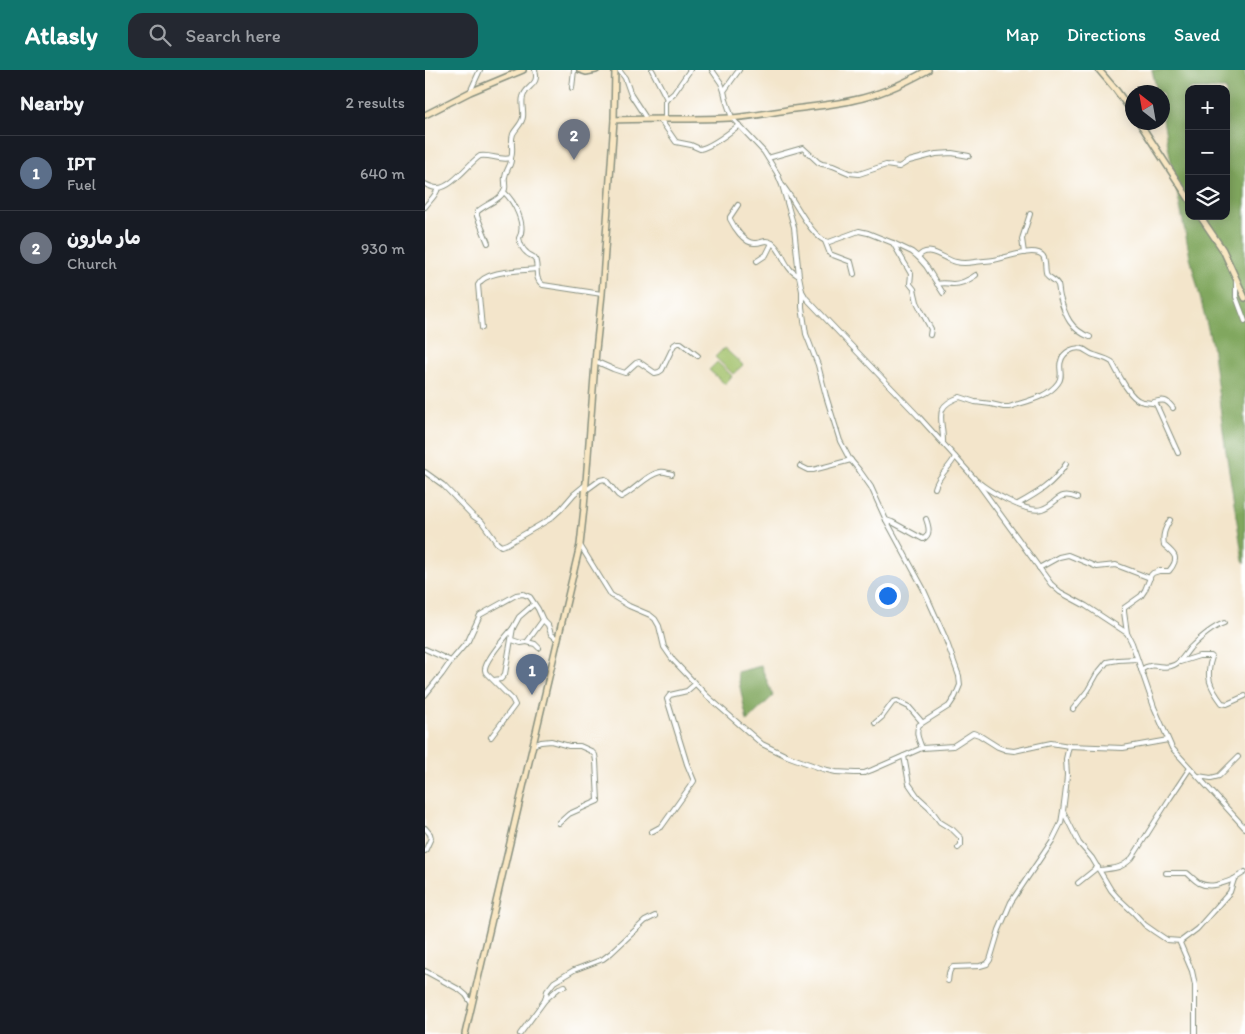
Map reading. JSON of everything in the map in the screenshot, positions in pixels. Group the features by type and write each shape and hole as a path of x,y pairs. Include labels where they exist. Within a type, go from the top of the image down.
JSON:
{"main road":[{"path":"425,115 470,92 523,70"},
{"path":"581,70 586,72 597,70"},
{"path":"465,1034 580,545 602,294 617,70"},
{"path":"614,120 732,118 856,100 894,87 929,70"},
{"path":"1099,70 1125,102"},
{"path":"1144,130 1185,193"},
{"path":"1203,220 1223,250 1245,298"}],"street":[{"path":"470,92 479,70"},
{"path":"488,243 477,212 504,192 505,176 511,165 513,136 523,116 522,98 535,82 537,77 535,70"},
{"path":"572,88 574,70"},
{"path":"617,70 625,78 631,95 646,118"},
{"path":"652,70 667,99"},
{"path":"690,70 674,93 667,99 664,106 662,119 676,142 700,149 708,146 739,125"},
{"path":"712,70 725,91 732,118 764,152 782,185 794,227 806,334 818,365 840,440 851,460 871,487 886,520 923,588 951,652 960,685 949,706 922,722 917,730 922,748"},
{"path":"725,91 739,70"},
{"path":"768,158 803,148 818,162 855,174 886,165 899,167 909,161 936,154 952,153 969,156"},
{"path":"425,184 438,188 443,187 479,156 511,158"},
{"path":"782,185 790,194 812,230 825,241 830,254 851,262 854,274"},
{"path":"425,207 435,197 438,188"},
{"path":"504,192 510,199 520,220 522,230 519,238 520,243 527,253 535,258 538,280 543,285 602,294"},
{"path":"738,205 730,219 738,232 748,242 753,243 766,240 771,243 778,250 788,267 799,276"},
{"path":"1024,253 1023,239 1030,214"},
{"path":"825,241 829,242 859,231 893,243 918,257 943,293"},
{"path":"757,261 766,255 771,243"},
{"path":"893,243 911,274 910,284 914,289 917,302 931,329 929,334"},
{"path":"918,257 920,254 930,252 952,261 964,263 995,260 1024,253 1039,254 1043,257 1048,276 1054,279 1057,285 1070,324 1082,334 1090,337"},
{"path":"482,328 478,285 481,280 505,272 536,270"},
{"path":"937,284 964,282 976,276"},
{"path":"1236,279 1236,297 1245,321"},
{"path":"802,291 818,312 873,368 973,478 1051,584 1060,592 1086,606 1127,633"},
{"path":"595,361 625,373 635,363 639,362 655,373 662,370 674,345 677,343 681,343 698,356"},
{"path":"943,443 941,411 949,401 960,397 1004,408 1046,395 1061,379 1060,362 1062,358 1075,349 1084,350 1111,362 1130,393 1141,402 1163,400 1167,401 1173,408"},
{"path":"1154,402 1178,453"},
{"path":"935,488 939,478 951,466 955,457"},
{"path":"801,466 808,470 813,470 851,460"},
{"path":"1018,504 1040,492 1061,471 1065,464"},
{"path":"425,472 443,484 473,516 482,522 501,546 550,519 561,510 574,494 600,480 605,479 621,497 644,480 659,472 672,474"},
{"path":"973,478 988,489 1018,504 1036,510 1046,507 1059,497 1070,495 1077,498"},
{"path":"886,520 923,539 929,534 926,519"},
{"path":"1170,520 1163,538 1164,545 1175,554 1173,564 1169,571 1156,571 1149,578 1141,596 1124,608 1127,633 1154,707 1172,748 1245,828"},
{"path":"580,545 611,596 655,619 659,626 665,650 707,696 762,744 807,764 836,772 864,773 922,748 953,746 973,733 976,733 989,743 1014,751 1051,743 1069,746 1123,748 1168,740"},
{"path":"1039,568 1059,557 1068,555 1097,567 1116,565 1149,578"},
{"path":"425,695 470,638 479,616 483,612 521,594 528,595 548,625 551,634 558,640"},
{"path":"491,737 515,705 515,702 485,671 486,665 519,617 535,604"},
{"path":"527,642 543,620"},
{"path":"1180,662 1192,647 1212,629 1225,623"},
{"path":"494,680 501,679 505,674 513,628"},
{"path":"512,640 535,644 539,648"},
{"path":"425,650 451,661"},
{"path":"1141,670 1145,666 1170,666 1199,656 1211,656 1209,680 1222,703 1227,704 1245,696"},
{"path":"1073,709 1107,662 1137,659"},
{"path":"651,832 662,826 694,781 667,699 669,695 687,691 695,684"},
{"path":"426,685 430,688"},
{"path":"875,723 893,702 897,701 909,708 922,722"},
{"path":"533,745 549,741 569,746 580,746 591,751 596,757 598,801 569,814 559,823"},
{"path":"948,981 950,968 984,966 990,960 999,930 1011,902 1052,841 1061,823 1067,775 1066,759 1069,746"},
{"path":"904,756 909,784 940,822 953,830 961,838 961,845 958,848"},
{"path":"1197,776 1211,778 1219,776 1238,758"},
{"path":"1078,883 1099,869 1121,867 1132,858 1190,768"},
{"path":"1063,811 1079,843 1092,858 1117,898 1145,925 1167,940 1181,941 1197,929 1230,892 1234,879"},
{"path":"425,828 431,838 425,851"},
{"path":"1166,873 1187,873 1205,886 1221,884 1245,872"},
{"path":"545,1000 547,991 554,982 568,972 603,959 611,954 645,921 655,916"},
{"path":"1181,941 1195,985 1195,1034"},
{"path":"425,971 459,990 466,995 472,1004"},
{"path":"520,1034 545,1000 559,988 565,986"}],"green space":[{"path":"1152,70 1245,70 1245,563 1225,445 1212,345 1190,257 1165,130 1170,130 1170,85 1155,85"},
{"path":"724,348 743,365 733,374 715,357"},
{"path":"717,362 732,376 725,384 709,370"},
{"path":"761,666 773,696 747,721 737,672"}],"place":[{"name":"مار مارون","path":"574,160"},
{"name":"IPT","path":"532,695"}]}
